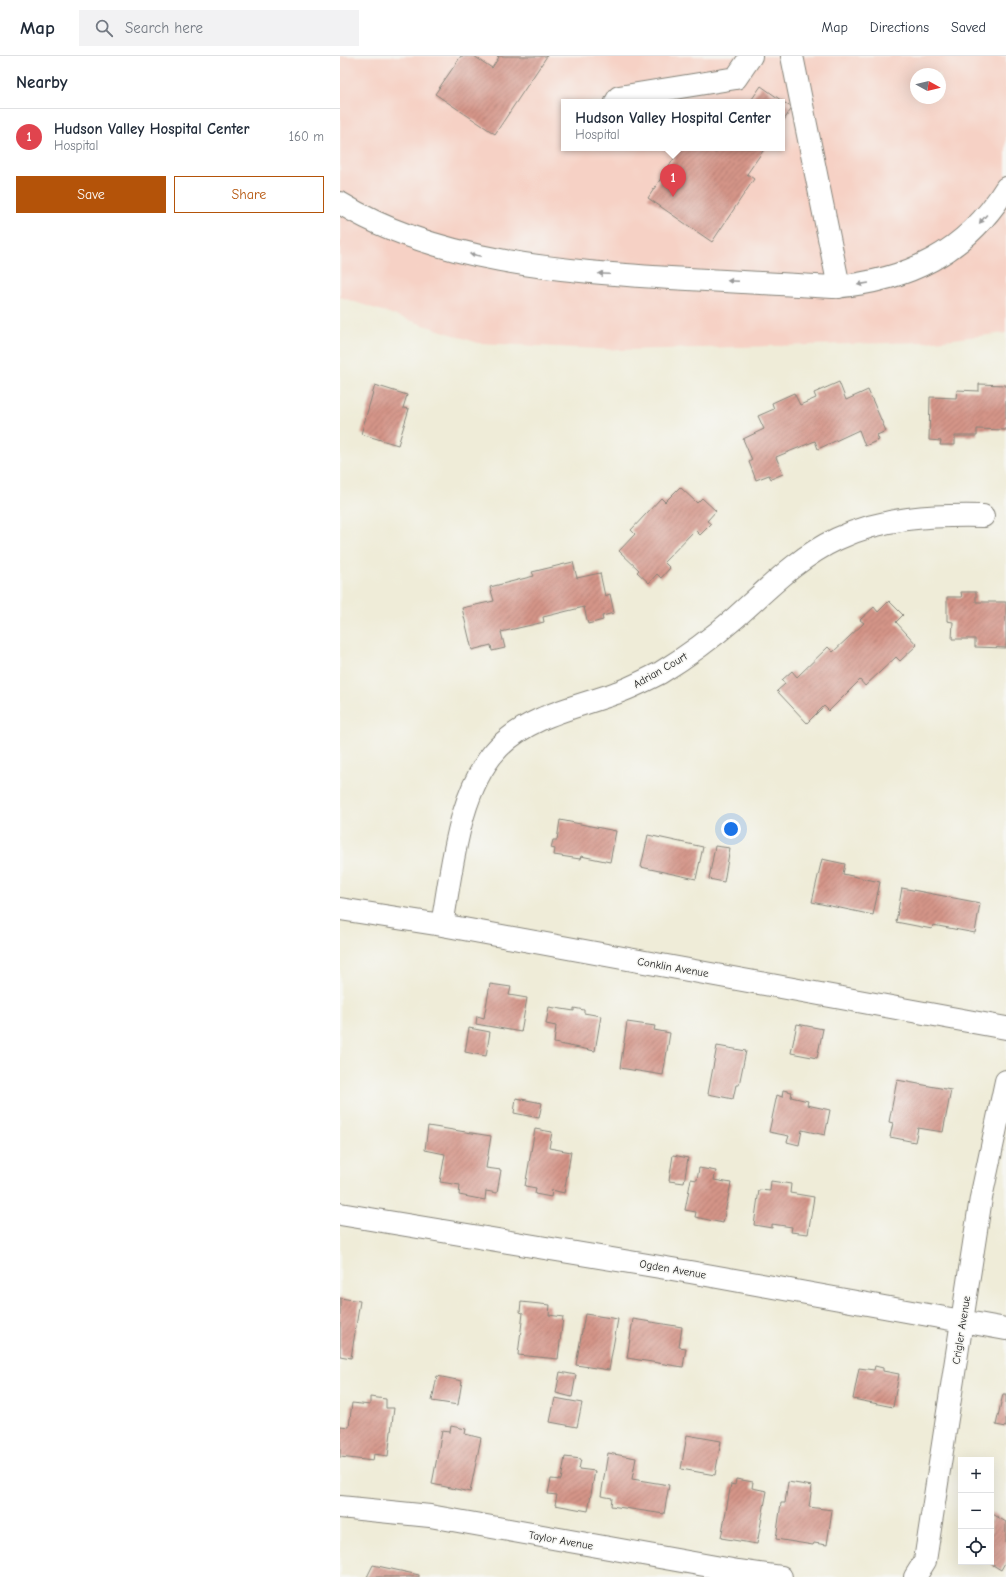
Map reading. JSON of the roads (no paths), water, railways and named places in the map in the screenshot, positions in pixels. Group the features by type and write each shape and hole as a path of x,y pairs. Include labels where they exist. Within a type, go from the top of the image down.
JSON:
{"street":[{"path":"618,99 619,97 736,78 751,56"},
{"path":"792,56 839,287"},
{"path":"340,204 383,226 461,252 545,268 587,273 839,287 866,284 901,274 928,263 954,246 976,227 998,201 1006,188"},
{"name":"Adrian Court","path":"442,925 466,805 480,773 499,748 523,728 550,714 618,693 659,673 695,649 728,624 802,560 837,539 874,525 909,518 946,515 983,516"},
{"name":"Conklin Avenue","path":"340,909 442,925 1006,1028"},
{"name":"Crigler Avenue","path":"915,1577 925,1561 981,1198 1006,1081"},
{"name":"Ogden Avenue","path":"340,1214 690,1272 1006,1329"},
{"name":"Taylor Avenue","path":"340,1506 430,1516 730,1570 781,1577"}],"place":[{"name":"Hudson Valley Hospital Center","path":"673,197"}]}
